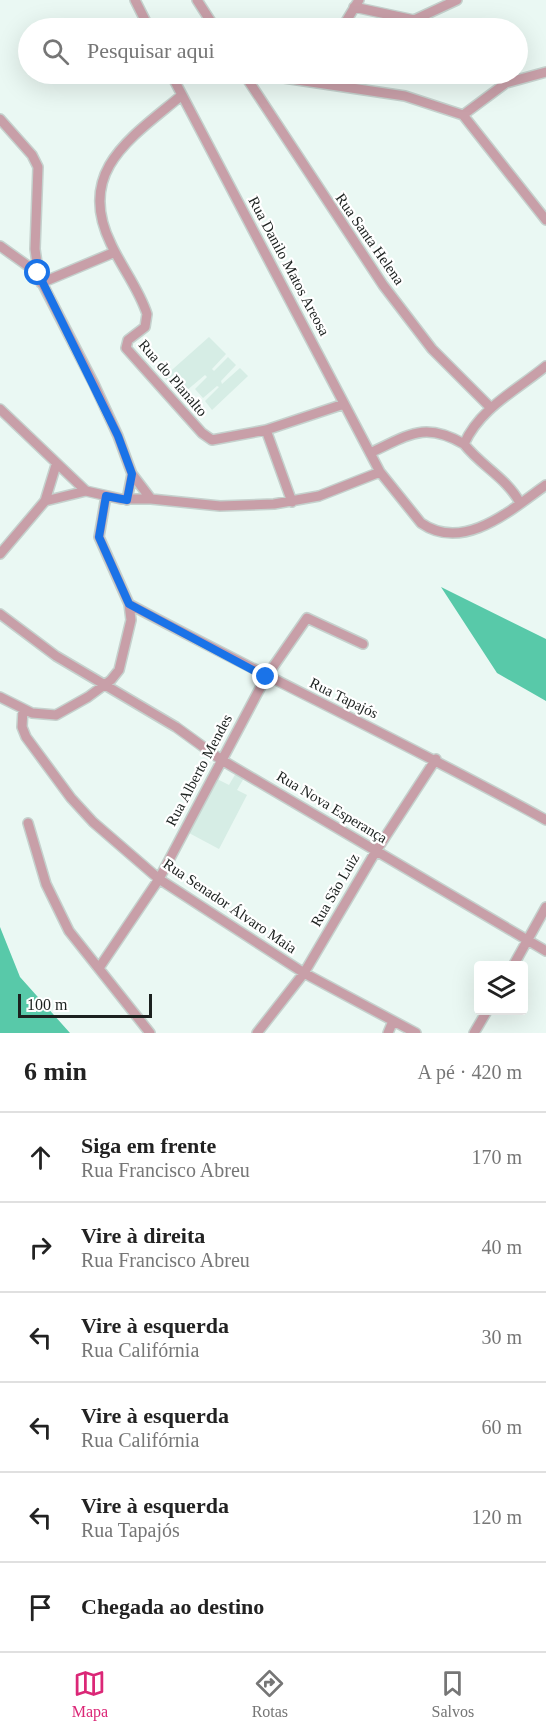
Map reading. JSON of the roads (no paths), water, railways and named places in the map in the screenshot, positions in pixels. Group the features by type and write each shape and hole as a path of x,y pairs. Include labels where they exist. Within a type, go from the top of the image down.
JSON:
{"street":[{"path":"135,0 144,18"},
{"path":"196,0 208,18"},
{"path":"418,18 457,0"},
{"path":"348,18 357,3 407,18"},
{"path":"528,77 546,72"},
{"name":"Rua Danilo Matos Areosa","path":"176,84 380,472 421,523 430,529 445,533 462,532 497,520 543,487"},
{"name":"Rua Santa Helena","path":"251,84 383,285 432,349 491,408"},
{"path":"317,84 405,96 463,115 546,220"},
{"path":"463,115 506,84"},
{"name":"Rua do Planalto","path":"182,95 122,145 107,168 99,196 99,214 148,318 145,327 126,342 126,348 202,433 212,440 266,430"},
{"path":"0,119 32,155 38,167 35,249 40,278 94,384 118,436 132,474 151,499"},
{"path":"0,246 40,278"},
{"path":"40,278 115,252"},
{"path":"464,444 472,429 491,408 546,366"},
{"path":"292,502 266,430 344,404"},
{"path":"0,409 56,465 86,491 127,500 151,499 220,506 292,502 319,496 380,472"},
{"path":"370,453 424,431 444,433 464,444 473,456 513,489 520,503"},
{"path":"0,554 45,501 56,465"},
{"path":"127,500 132,474"},
{"path":"543,487 546,498"},
{"path":"45,501 86,491"},
{"path":"0,697 23,709 43,715 56,715 78,704 105,685 119,670 131,620 129,604 99,537 106,496"},
{"name":"Rua Tapajós","path":"129,604 266,677 436,759 546,820"},
{"name":"Rua Nova Esperança","path":"0,614 48,651 176,727 220,759 546,951"},
{"name":"Rua Alberto Mendes","path":"99,968 159,879 220,759 266,677 307,618 363,644"},
{"name":"Rua Senador Álvaro Maia","path":"23,709 22,727 26,738 71,798 93,822 159,879 304,973 416,1033"},
{"name":"Rua São Luiz","path":"257,1033 304,973 376,851 436,759"},
{"path":"28,823 46,884 69,931 150,1033"},
{"path":"516,961 546,907"},
{"path":"474,1033 485,1015"},
{"path":"388,1033 393,1021"}]}
